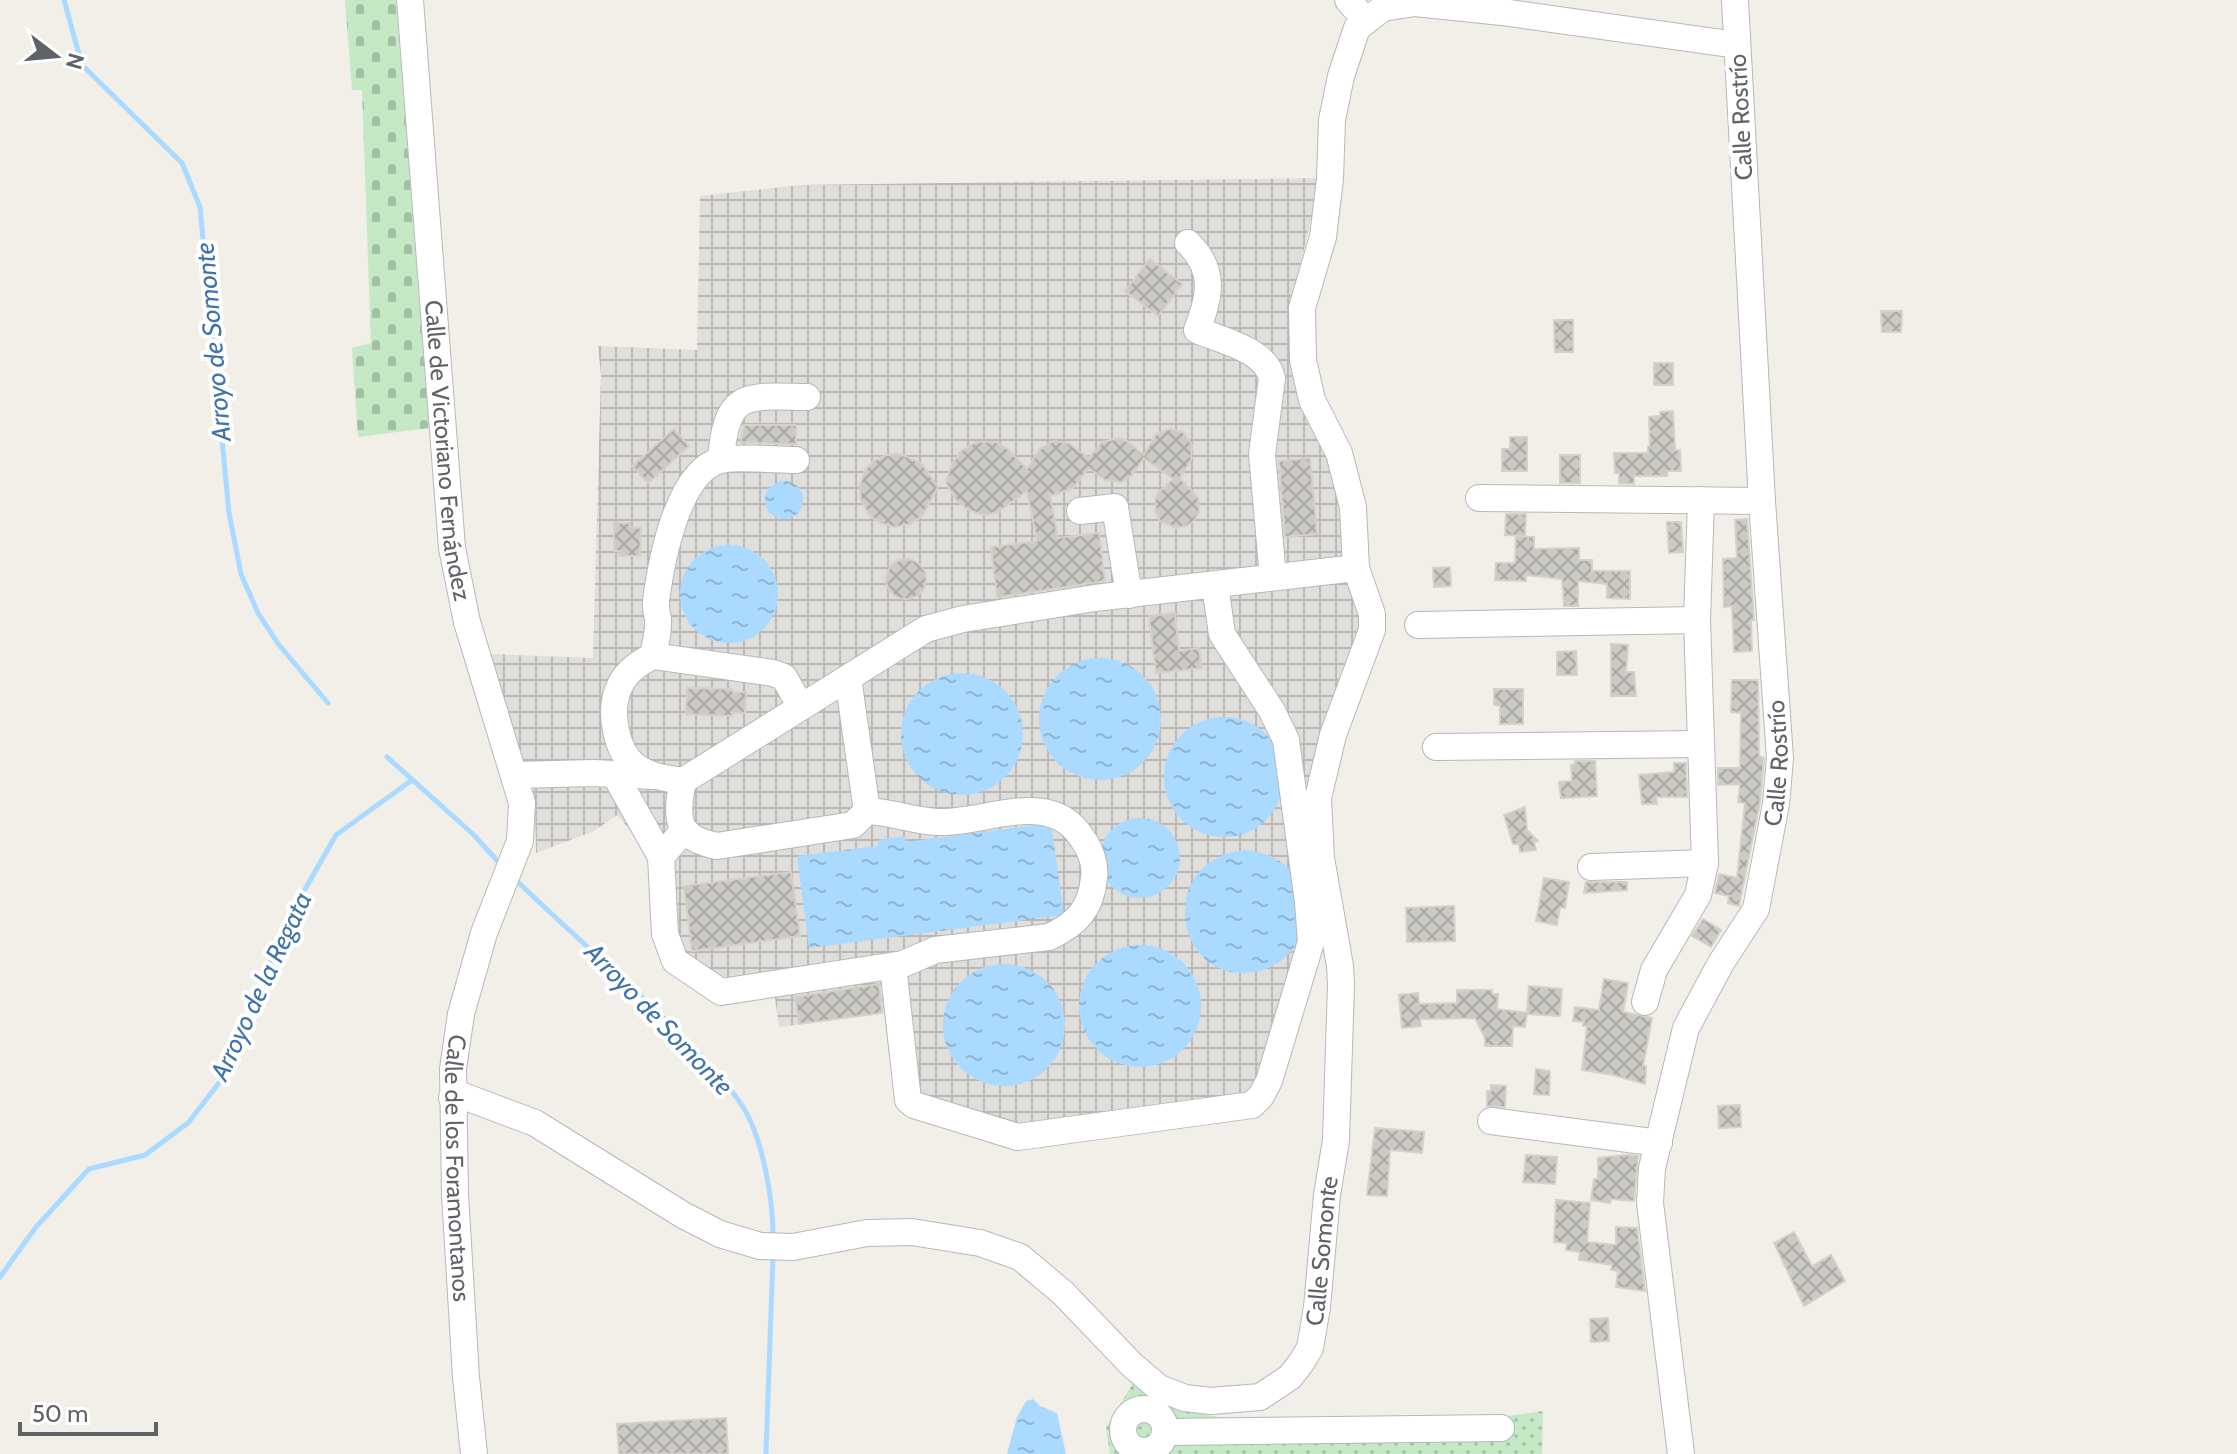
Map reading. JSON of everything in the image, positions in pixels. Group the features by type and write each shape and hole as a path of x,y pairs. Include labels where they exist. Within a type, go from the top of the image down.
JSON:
{"street":[{"name":"Calle de Victoriano Fernández","path":"410,0 452,548 467,622 522,803 520,841 503,889"},
{"path":"1348,0 1366,21 1383,8 1415,3 1737,45"},
{"name":"Calle Rostrío","path":"1681,1454 1650,1203 1652,1168 1686,1028 1721,963 1756,909 1776,804 1780,758 1762,501 1735,0"},
{"name":"Calle Somonte","path":"452,1098 463,1096 535,1123 683,1215 720,1234 760,1246 793,1247 867,1233 912,1232 980,1243 1020,1257 1063,1293 1132,1365 1158,1410 1185,1398 1211,1401 1260,1397 1290,1377 1310,1348 1317,1307 1327,1195 1336,1140 1340,1065 1340,966 1321,858 1318,798 1333,735 1372,630 1372,614 1356,568 1353,507 1339,453 1312,400 1303,360 1302,308 1323,237 1330,179 1332,120 1341,76 1357,28 1366,21"},
{"path":"1188,243 1206,267 1210,286 1197,330 1261,357 1303,360"},
{"path":"1261,357 1270,369 1272,378 1262,454 1273,577"},
{"path":"721,460 725,427 733,407 743,400 759,397 807,397"},
{"path":"653,656 658,621 655,605 664,558 687,489 698,475 721,460 796,460"},
{"path":"1479,498 1762,501"},
{"path":"1645,1002 1654,970 1698,895 1705,863 1697,620 1701,500"},
{"path":"1080,511 1115,507 1129,595"},
{"path":"514,775 594,773 683,781 926,629 963,619 1129,595 1356,568"},
{"path":"893,966 908,1100 914,1105 1018,1137 1252,1105 1261,1096 1269,1081 1311,942 1309,915 1286,740 1272,711 1222,634 1215,585"},
{"path":"1418,625 1697,620"},
{"path":"652,776 623,754 615,711 617,691 627,674 653,656 773,673 784,677 801,707"},
{"path":"848,678 867,811"},
{"path":"1436,747 1701,744"},
{"path":"615,775 661,857 665,934 675,961 721,992 893,966 935,950 1049,937 1082,916 1091,898 1095,873 1090,850 1078,830 1061,816 1040,810 939,822 891,812 867,811 853,825 717,846 697,842 684,830 678,817 683,781"},
{"path":"661,857 684,830"},
{"path":"1591,867 1705,863"},
{"name":"Calle de los Foramontanos","path":"474,1454 466,1377 452,1098 461,1014 484,933 503,889"},
{"path":"1491,1121 1659,1143"},
{"path":"1158,1410 1501,1428"}],"shaded area":[{"path":"1321,178 1290,307 1289,356 1295,389 1336,477 1362,636 1351,669 1319,738 1309,798 1324,937 1269,1098 1010,1147 904,1115 896,1107 884,1013 779,1027 775,998 768,993 703,995 651,873 643,845 617,815 594,831 536,853 535,801 491,654 593,658 601,375 598,346 697,350 700,196 801,185"}],"green space":[{"path":"345,0 396,0 429,428 358,437 352,348 371,343 362,90 352,90"},
{"path":"1133,1383 1181,1410 1228,1419 1508,1416 1543,1411 1542,1454 1110,1454 1106,1428"}],"water":[{"path":"784,481 797,487 803,500 797,513 784,519 771,513 765,500 771,487"},
{"path":"729,545 748,549 764,559 774,575 778,594 774,613 764,629 748,639 729,643 710,639 694,629 684,613 680,594 684,575 694,559 710,549"},
{"path":"1100,658 1123,662 1143,676 1157,696 1161,719 1157,742 1143,762 1123,776 1100,780 1077,776 1057,762 1043,742 1039,719 1043,696 1057,676 1077,662"},
{"path":"962,673 985,677 1005,691 1019,711 1023,734 1019,757 1005,777 985,791 962,795 939,791 919,777 905,757 901,734 905,711 919,691 939,677"},
{"path":"1224,717 1247,721 1267,734 1280,754 1284,777 1280,800 1267,820 1247,833 1224,837 1201,833 1181,820 1168,800 1164,777 1168,754 1181,734 1201,721"},
{"path":"1140,818 1155,821 1168,830 1177,843 1180,858 1177,873 1168,886 1155,895 1140,898 1125,895 1112,886 1103,873 1100,858 1103,843 1112,830 1125,821"},
{"path":"1051,823 1064,915 809,948 797,856 878,846 878,840 905,836 906,842"},
{"path":"1245,850 1274,858 1286,865 1296,877 1299,941 1280,961 1268,968 1254,972 1227,971 1206,960 1192,941 1185,919 1187,896 1197,875 1216,858"},
{"path":"1140,945 1163,949 1183,963 1197,983 1201,1006 1197,1029 1183,1049 1163,1063 1140,1067 1117,1063 1097,1049 1083,1029 1079,1006 1083,983 1097,963 1117,949"},
{"path":"1004,964 1027,968 1047,982 1061,1002 1065,1025 1061,1048 1047,1068 1027,1082 1004,1086 981,1082 961,1068 947,1048 943,1025 947,1002 961,982 981,968"},
{"path":"1033,1399 1040,1406 1057,1413 1066,1454 1007,1454 1017,1417 1026,1401"}],"building":[{"path":"1150,259 1182,284 1158,316 1125,291"},
{"path":"1881,311 1902,311 1901,332 1882,332"},
{"path":"1554,320 1573,320 1573,352 1555,352"},
{"path":"1654,363 1673,363 1673,385 1654,385"},
{"path":"1673,411 1675,450 1680,450 1681,471 1667,471 1667,476 1634,476 1634,484 1619,483 1614,453 1648,453 1649,417"},
{"path":"744,425 796,425 796,444 741,442"},
{"path":"674,429 689,446 648,483 632,466"},
{"path":"1170,429 1183,432 1192,445 1191,460 1180,478 1198,498 1199,512 1194,521 1176,528 1160,521 1155,501 1158,493 1173,479 1144,458 1132,475 1121,482 1105,480 1089,468 1073,488 1050,496 1058,538 1099,533 1105,581 997,597 991,547 1037,541 1027,491 998,512 984,515 968,510 957,501 946,483 951,466 960,452 975,442 996,442 1008,449 1027,469 1040,449 1053,441 1068,443 1089,458 1102,442 1119,438 1144,455 1156,434"},
{"path":"1510,437 1527,437 1527,471 1502,471 1502,449 1510,449"},
{"path":"900,454 921,463 938,487 922,516 910,524 894,527 880,523 869,515 861,500 860,486 865,470 873,461 886,455"},
{"path":"1560,455 1580,455 1580,483 1560,483"},
{"path":"1310,458 1317,534 1285,537 1279,461"},
{"path":"1506,514 1526,514 1525,536 1505,535"},
{"path":"1747,519 1754,620 1751,620 1752,651 1734,652 1732,606 1724,607 1723,559 1737,558 1735,520"},
{"path":"1667,522 1681,522 1683,552 1669,553"},
{"path":"614,523 630,523 630,527 641,528 640,556 619,556 619,551 614,551"},
{"path":"1516,536 1534,537 1534,549 1579,548 1579,560 1592,560 1592,571 1630,571 1630,599 1607,598 1607,584 1578,581 1578,606 1564,606 1562,579 1526,575 1526,581 1495,580 1496,563 1515,563"},
{"path":"906,559 920,565 926,579 920,593 906,599 892,593 886,579 892,565"},
{"path":"1450,567 1451,586 1434,587 1433,568"},
{"path":"1175,613 1179,651 1199,648 1202,668 1156,673 1149,616"},
{"path":"1611,644 1628,645 1626,672 1634,672 1636,696 1611,696"},
{"path":"1576,651 1577,675 1557,675 1557,652"},
{"path":"1732,680 1758,680 1759,756 1764,758 1760,802 1739,906 1728,903 1729,896 1715,893 1719,874 1737,878 1745,803 1738,802 1740,784 1718,785 1718,768 1740,768 1741,713 1731,712"},
{"path":"687,688 746,692 745,713 732,713 732,716 686,714"},
{"path":"1494,689 1523,689 1523,724 1500,724 1500,706 1494,705"},
{"path":"1575,761 1595,761 1597,796 1561,798 1559,782 1572,781 1571,765"},
{"path":"1674,763 1686,763 1687,797 1656,797 1657,804 1642,804 1639,775 1674,772"},
{"path":"1525,807 1527,830 1538,841 1534,842 1536,850 1520,852 1519,844 1513,844 1504,815"},
{"path":"791,872 800,936 692,951 684,886"},
{"path":"1544,878 1569,882 1565,908 1560,907 1557,925 1536,921"},
{"path":"1586,882 1627,882 1627,890 1584,893"},
{"path":"1454,906 1455,941 1407,942 1406,908"},
{"path":"1703,919 1721,930 1711,947 1692,936"},
{"path":"1604,979 1628,983 1623,1012 1652,1018 1643,1066 1646,1066 1645,1084 1582,1070 1587,1026 1583,1026 1584,1022 1573,1021 1575,1007 1599,1010"},
{"path":"879,984 882,1013 799,1024 795,997"},
{"path":"1529,986 1562,989 1560,1016 1527,1014"},
{"path":"1457,990 1492,990 1492,994 1498,994 1497,1009 1527,1013 1525,1027 1513,1026 1512,1046 1485,1046 1485,1038 1475,1018 1420,1019 1421,1026 1402,1028 1399,995 1418,993 1419,1004 1457,1003"},
{"path":"1536,1069 1550,1071 1549,1095 1534,1094"},
{"path":"1491,1085 1506,1086 1505,1107 1487,1106 1487,1091 1491,1091"},
{"path":"1740,1105 1741,1127 1719,1128 1718,1106"},
{"path":"1375,1128 1424,1132 1422,1153 1390,1150 1387,1196 1367,1195"},
{"path":"1526,1155 1557,1157 1555,1184 1523,1182"},
{"path":"1638,1156 1634,1201 1611,1199 1610,1203 1591,1200 1594,1179 1598,1179 1598,1158"},
{"path":"1556,1200 1590,1203 1587,1242 1616,1245 1616,1227 1637,1228 1645,1291 1616,1287 1618,1271 1611,1270 1612,1265 1579,1260 1580,1252 1566,1250 1567,1243 1554,1242"},
{"path":"1794,1232 1812,1266 1831,1255 1845,1281 1804,1306 1774,1243"},
{"path":"1608,1318 1609,1341 1591,1342 1590,1319"},
{"path":"726,1418 728,1454 619,1454 617,1424"}],"waterway":[{"name":"Arroyo de Somonte","path":"64,0 82,65 182,163 200,207 229,513 241,574 258,613 279,645 328,703"},
{"name":"Arroyo de Somonte","path":"387,757 474,835 502,866"},
{"name":"Arroyo de la Regata","path":"0,1277 36,1227 89,1169 145,1155 188,1123 222,1079 287,921 336,835 412,780"},
{"name":"Arroyo de Somonte","path":"515,879 675,1029 736,1096 750,1120 761,1152 769,1188 773,1237"},
{"name":"Arroyo de Somonte","path":"766,1454 773,1255"}]}
